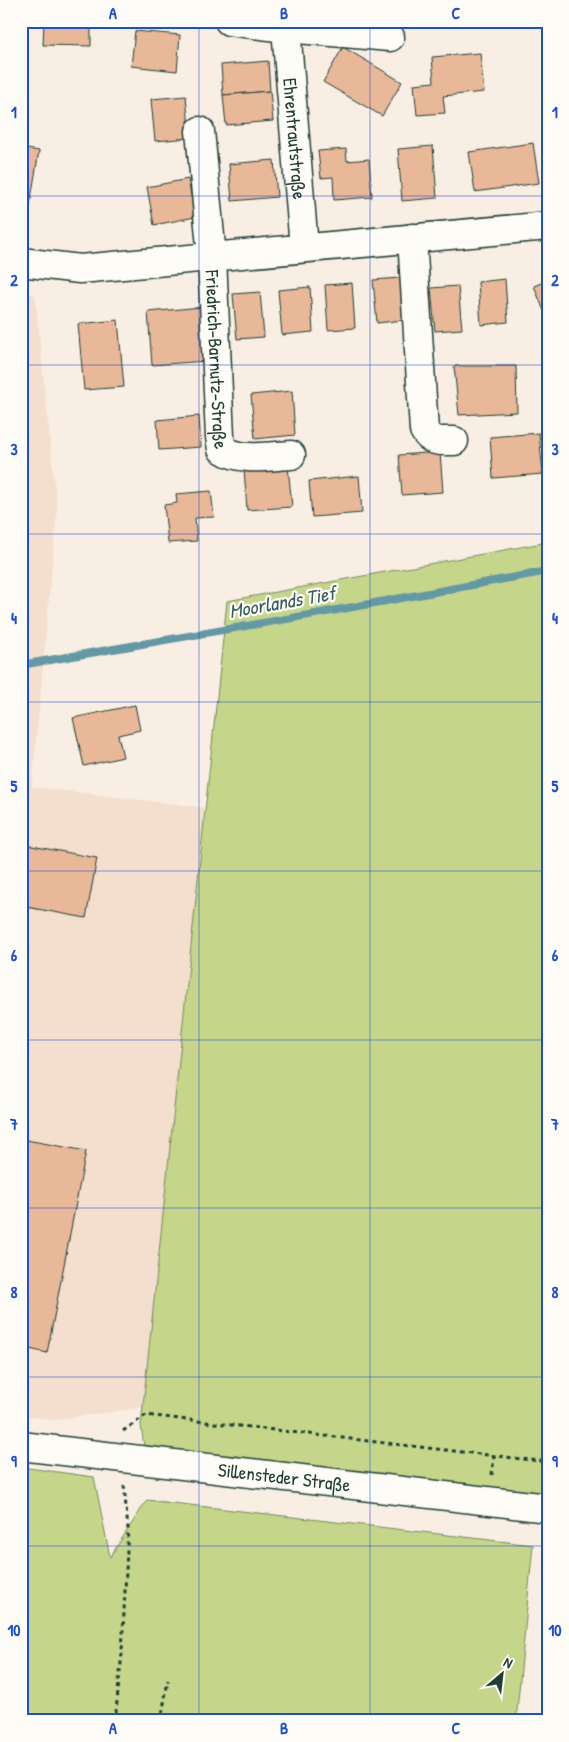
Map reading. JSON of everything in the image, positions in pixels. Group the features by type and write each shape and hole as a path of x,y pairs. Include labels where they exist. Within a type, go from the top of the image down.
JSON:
{"street":[{"path":"229,21 390,37"},
{"name":"Ehrentrautstraße","path":"286,28 304,248"},
{"path":"200,131 212,257"},
{"name":"Friedrich-Barnutz-Straße","path":"21,262 80,269 548,226"},
{"path":"412,238 424,430 428,437 436,441 454,441"},
{"name":"Friedrich-Barnutz-Straße","path":"212,257 222,449 229,454 242,457 291,455"},
{"name":"Sillensteder Straße","path":"21,1446 120,1445 548,1508"}],"path":[{"path":"115,1721 122,1653 128,1529 120,1445 146,1415 548,1462"},
{"path":"160,1721 168,1680"}],"shaded area":[{"path":"21,293 35,295 57,510 32,787 209,808 147,1407 53,1420 21,1415"}],"green space":[{"path":"548,542 548,1497 144,1447 141,1425 227,601"},
{"path":"21,1467 94,1477 110,1557 147,1500 533,1545 516,1721 21,1721"}],"building":[{"path":"44,21 91,21 91,46 43,45"},
{"path":"135,31 180,35 177,71 131,66"},
{"path":"343,47 402,82 382,116 323,82"},
{"path":"480,53 484,92 443,96 445,113 417,115 414,84 434,82 432,57"},
{"path":"268,61 270,91 223,95 221,65"},
{"path":"270,91 273,121 226,125 223,95"},
{"path":"186,96 190,138 155,141 151,99"},
{"path":"533,143 539,183 475,192 469,152"},
{"path":"433,146 437,198 402,201 398,149"},
{"path":"21,148 39,151 26,228 21,227"},
{"path":"346,149 347,161 369,159 372,197 334,200 333,177 321,178 318,151"},
{"path":"274,160 277,197 232,201 229,164"},
{"path":"188,179 195,217 154,225 147,187"},
{"path":"400,278 404,320 377,323 373,280"},
{"path":"505,279 508,322 481,325 478,282"},
{"path":"548,280 548,310 544,311 534,286"},
{"path":"352,283 355,328 328,330 325,285"},
{"path":"458,286 462,329 435,331 431,288"},
{"path":"310,287 313,332 282,335 278,290"},
{"path":"260,292 264,337 237,339 233,294"},
{"path":"202,307 207,361 152,365 148,312"},
{"path":"118,320 124,387 84,390 78,324"},
{"path":"454,366 516,366 517,412 459,415"},
{"path":"292,391 295,435 255,439 251,395"},
{"path":"199,416 201,447 159,450 157,420"},
{"path":"539,433 543,474 493,478 490,437"},
{"path":"440,452 443,492 402,495 399,455"},
{"path":"288,466 292,507 247,510 244,469"},
{"path":"359,476 362,513 312,517 309,481"},
{"path":"211,491 214,517 195,518 197,541 168,543 164,505 177,503 176,494"},
{"path":"135,705 140,730 118,735 123,757 84,766 73,718"},
{"path":"21,844 97,858 86,918 21,906"},
{"path":"21,1139 86,1151 47,1353 21,1347"}],"waterway":[{"path":"546,21 548,26"},
{"name":"Moorlands Tief","path":"21,665 548,571"}]}
